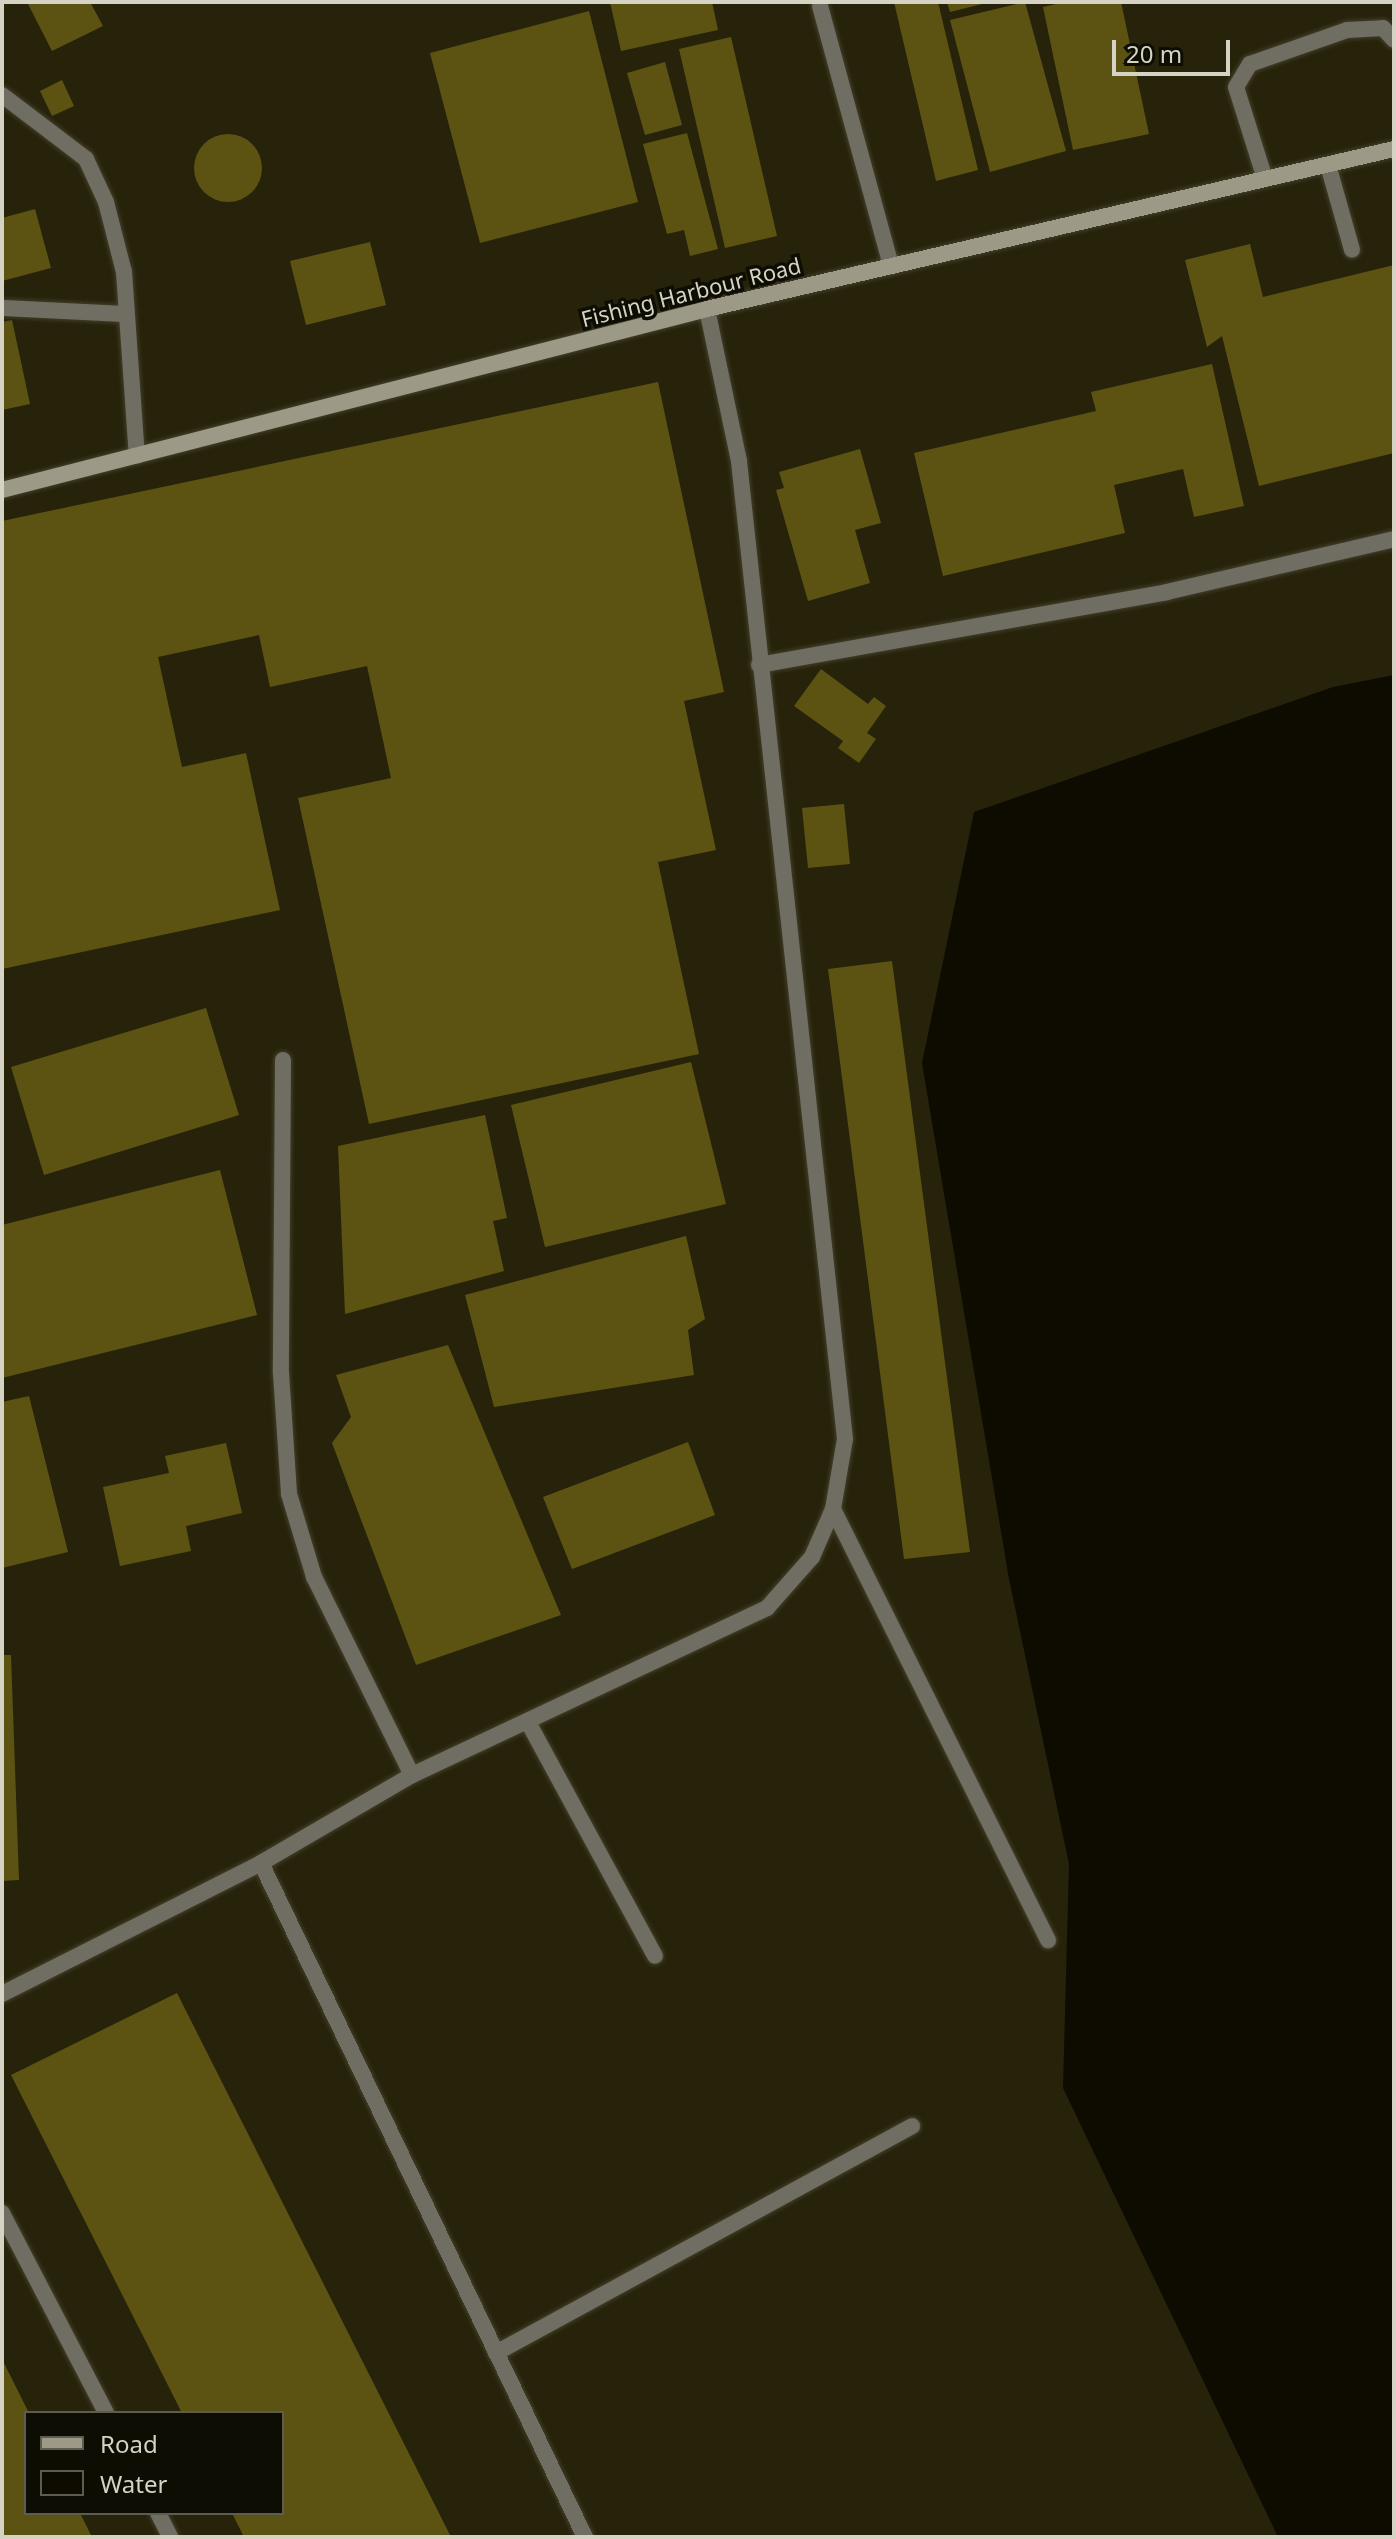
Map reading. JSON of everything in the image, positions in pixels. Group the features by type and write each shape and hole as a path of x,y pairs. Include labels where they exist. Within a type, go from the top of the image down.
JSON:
{"street":[{"name":"Fishing Harbour Road","path":"2,490 707,309 1394,149"}],"lane":[{"path":"820,6 891,266"},
{"path":"1265,179 1236,87 1250,64 1347,30 1383,28 1394,40"},
{"path":"2,95 86,159 106,202 126,314 137,456"},
{"path":"1328,165 1352,250"},
{"path":"2,308 126,314"},
{"path":"2,1994 261,1863 412,1775 767,1608 812,1557 833,1509 845,1439 739,461 707,309"},
{"path":"759,665 1167,592 1394,539"},
{"path":"283,1060 281,1373 289,1494 314,1577 412,1775"},
{"path":"833,1509 1048,1940"},
{"path":"528,1722 655,1956"},
{"path":"261,1863 585,2537"},
{"path":"496,2353 912,2126"},
{"path":"2,2213 105,2411"},
{"path":"159,2515 170,2537"}],"water":[{"path":"1394,675 1394,2537 1278,2537 1063,2088 1069,1864 1009,1579 922,1063 974,812 1333,687"}],"building":[{"path":"27,2 90,2 103,26 52,51"},
{"path":"610,2 712,2 718,30 621,51"},
{"path":"894,2 938,2 978,170 936,181"},
{"path":"947,2 985,2 986,3 950,12"},
{"path":"1025,2 1066,151 990,172 950,20"},
{"path":"1065,2 1121,2 1149,134 1073,150 1043,7"},
{"path":"589,11 638,202 480,243 430,53"},
{"path":"731,37 777,236 725,248 679,49"},
{"path":"665,62 682,125 645,135 627,73"},
{"path":"62,80 74,106 52,116 40,91"},
{"path":"687,133 718,249 690,256 684,230 667,234 643,144"},
{"path":"235,134 256,149 262,168 260,181 252,192 235,202 221,202 204,192 196,181 194,161 204,144 215,136"},
{"path":"35,209 51,268 2,281 2,218"},
{"path":"370,242 386,305 306,325 290,261"},
{"path":"1250,244 1263,297 1394,265 1394,453 1259,486 1222,336 1207,347 1185,260"},
{"path":"12,320 30,404 2,410 2,322"},
{"path":"1212,364 1244,506 1194,517 1183,469 1114,485 1125,533 943,576 914,453 1096,411 1091,392"},
{"path":"658,382 724,692 684,701 716,850 658,862 699,1054 369,1124 298,798 391,778 367,666 270,687 259,635 158,657 182,767 246,753 280,910 2,969 2,521"},
{"path":"860,449 881,523 855,530 870,583 808,601 776,490 784,488 779,472"},
{"path":"821,669 868,704 874,697 886,706 867,733 876,739 859,763 838,748 843,741 794,706"},
{"path":"844,804 850,864 808,868 802,808"},
{"path":"892,961 970,1552 904,1559 828,969"},
{"path":"206,1008 239,1115 44,1175 11,1067"},
{"path":"691,1062 726,1204 545,1247 511,1105"},
{"path":"485,1115 507,1218 493,1221 504,1271 345,1314 338,1146"},
{"path":"220,1170 257,1315 2,1378 2,1225"},
{"path":"686,1236 705,1319 688,1330 694,1375 494,1407 465,1295"},
{"path":"448,1345 561,1615 416,1665 332,1443 351,1417 336,1375"},
{"path":"29,1396 68,1552 2,1568 2,1402"},
{"path":"688,1442 715,1515 572,1569 543,1497"},
{"path":"226,1443 242,1513 186,1526 191,1551 120,1566 103,1487 169,1473 165,1456"},
{"path":"2,1655 11,1655 19,1880 2,1881"},
{"path":"177,1993 451,2537 244,2537 233,2515 284,2515 284,2411 181,2411 11,2075"},
{"path":"2,2359 28,2411 24,2411 24,2515 81,2515 92,2537 2,2537"}]}
